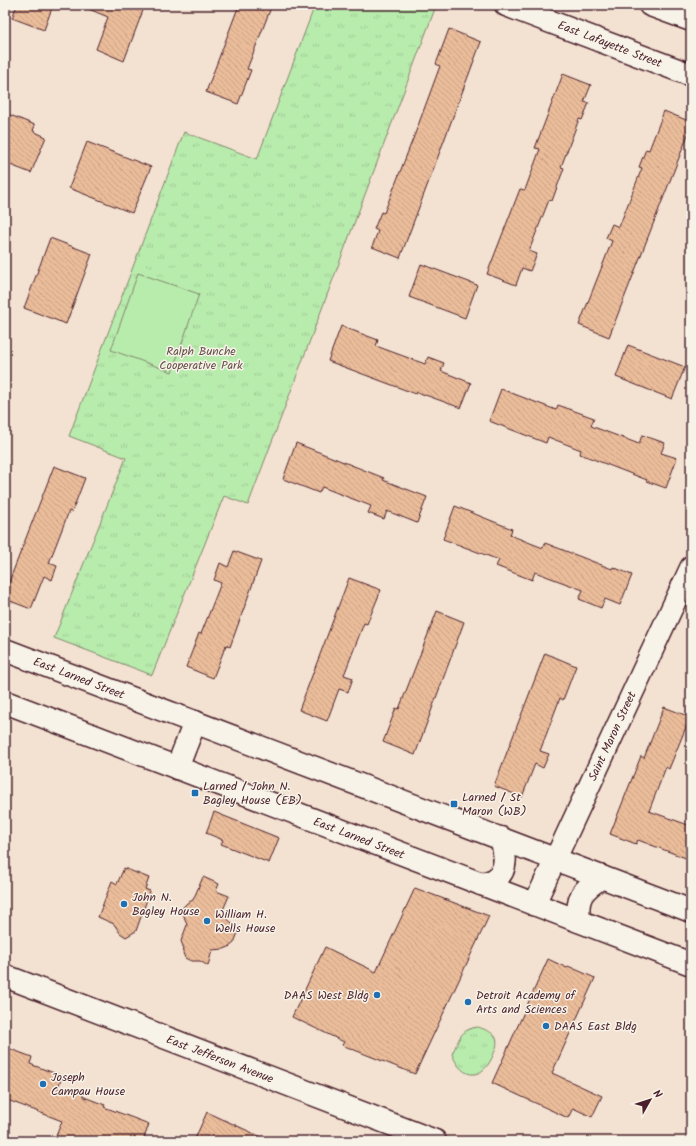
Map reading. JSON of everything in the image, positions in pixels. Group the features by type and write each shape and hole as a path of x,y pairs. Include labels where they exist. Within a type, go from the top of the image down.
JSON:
{"street":[{"name":"East Lafayette Street","path":"506,5 691,75"},
{"path":"650,5 691,20"},
{"name":"Saint Maron Street","path":"534,905 691,567"},
{"name":"East Larned Street","path":"5,650 691,912"},
{"name":"East Larned Street","path":"5,702 691,964"},
{"path":"176,768 194,722"},
{"path":"481,884 495,879 503,869 505,853 500,838"},
{"path":"579,921 577,908 581,895 590,885 602,877"},
{"name":"East Jefferson Avenue","path":"5,976 428,1140"}],"green space":[{"name":"Ralph Bunche Cooperative Park","path":"315,5 436,6 248,505 224,496 152,675 54,638 126,458 69,436 184,132 257,159"},
{"path":"138,273 199,294 172,372 111,350"},
{"path":"478,1027 493,1034 497,1040 497,1044 490,1062 485,1068 479,1073 467,1073 457,1063 452,1054 461,1036 467,1030"}],"building":[{"path":"17,5 53,5 44,30 12,18"},
{"path":"79,5 145,5 124,61 96,49 108,17"},
{"path":"239,5 272,5 247,69 251,70 238,104 206,92"},
{"path":"449,29 481,42 400,258 372,247 378,231 374,229 381,212 384,213 416,131 440,66 436,64"},
{"path":"563,74 591,85 584,102 589,103 582,120 579,119 561,167 564,168 552,201 549,200 529,251 537,254 530,271 522,268 516,285 487,274 520,189 525,190 540,149 535,148"},
{"path":"664,111 691,122 691,127 609,337 579,325 612,241 606,238 612,224 619,227 642,168 639,167 646,149 649,150"},
{"path":"5,113 35,125 33,131 46,137 31,173 5,163"},
{"path":"87,142 151,167 132,213 69,188"},
{"path":"50,238 92,254 66,324 24,308"},
{"path":"421,264 477,285 465,318 409,297"},
{"path":"341,326 378,340 376,346 425,364 428,357 444,363 441,371 471,383 461,408 417,392 416,394 328,361"},
{"path":"628,345 685,367 672,399 616,377"},
{"path":"501,389 556,410 558,405 594,418 591,426 639,444 642,435 665,443 661,453 677,458 666,488 580,454 581,450 548,437 546,443 489,421"},
{"path":"296,443 427,497 417,523 387,511 384,519 368,513 371,506 322,487 319,493 283,479"},
{"path":"54,466 85,478 72,512 69,511 49,563 57,566 52,580 44,576 31,609 5,599 5,592"},
{"path":"455,506 512,529 510,535 543,548 545,543 612,569 613,567 632,575 620,605 605,599 601,608 579,599 583,590 535,572 532,580 496,566 499,560 443,539"},
{"path":"234,551 261,561 230,647 226,645 213,678 186,667 221,583 214,580 220,563 228,567"},
{"path":"349,578 381,590 367,624 364,623 344,675 353,678 348,692 339,689 327,721 299,710"},
{"path":"437,611 464,622 415,755 383,742 396,708 399,709"},
{"path":"545,653 576,666 563,700 560,698 540,751 549,754 543,768 535,764 522,797 494,786"},
{"path":"664,707 690,717 669,769 666,767 649,811 691,826 691,860 638,840 636,844 610,834 641,756 644,758"},
{"path":"214,812 279,838 269,863 221,844 223,840 206,833"},
{"name":"John N. Bagley House","path":"124,868 149,878 145,889 150,891 136,931 126,937 120,933 114,924 98,917 112,881 117,884"},
{"name":"William H. Wells House","path":"203,877 219,884 216,891 229,896 222,912 226,914 225,917 233,924 237,935 234,943 229,947 212,950 208,966 200,961 191,961 185,958 181,941 187,925 183,913 183,907 193,900"},
{"name":"DAAS West Bldg","path":"415,888 489,916 415,1074 342,1045 344,1042 292,1017 325,947 376,972"},
{"name":"DAAS East Bldg","path":"548,959 567,968 568,966 595,978 552,1073 602,1096 592,1117 573,1108 568,1118 492,1083"},
{"path":"5,1047 32,1057 30,1064 62,1076 58,1088 81,1091 84,1097 105,1105 104,1107 149,1124 143,1141 54,1141 62,1121 5,1099"},
{"path":"207,1112 270,1141 194,1141"}],"place":[{"name":"Larned / John N. Bagley House (EB)","path":"195,793"},
{"name":"Larned / St Maron (WB)","path":"454,804"},
{"name":"John N. Bagley House","path":"124,904"},
{"name":"William H. Wells House","path":"207,921"},
{"name":"DAAS West Bldg","path":"377,995"},
{"name":"Detroit Academy of Arts and Sciences","path":"468,1002"},
{"name":"DAAS East Bldg","path":"546,1026"},
{"name":"Joseph Campau House","path":"43,1084"}]}
